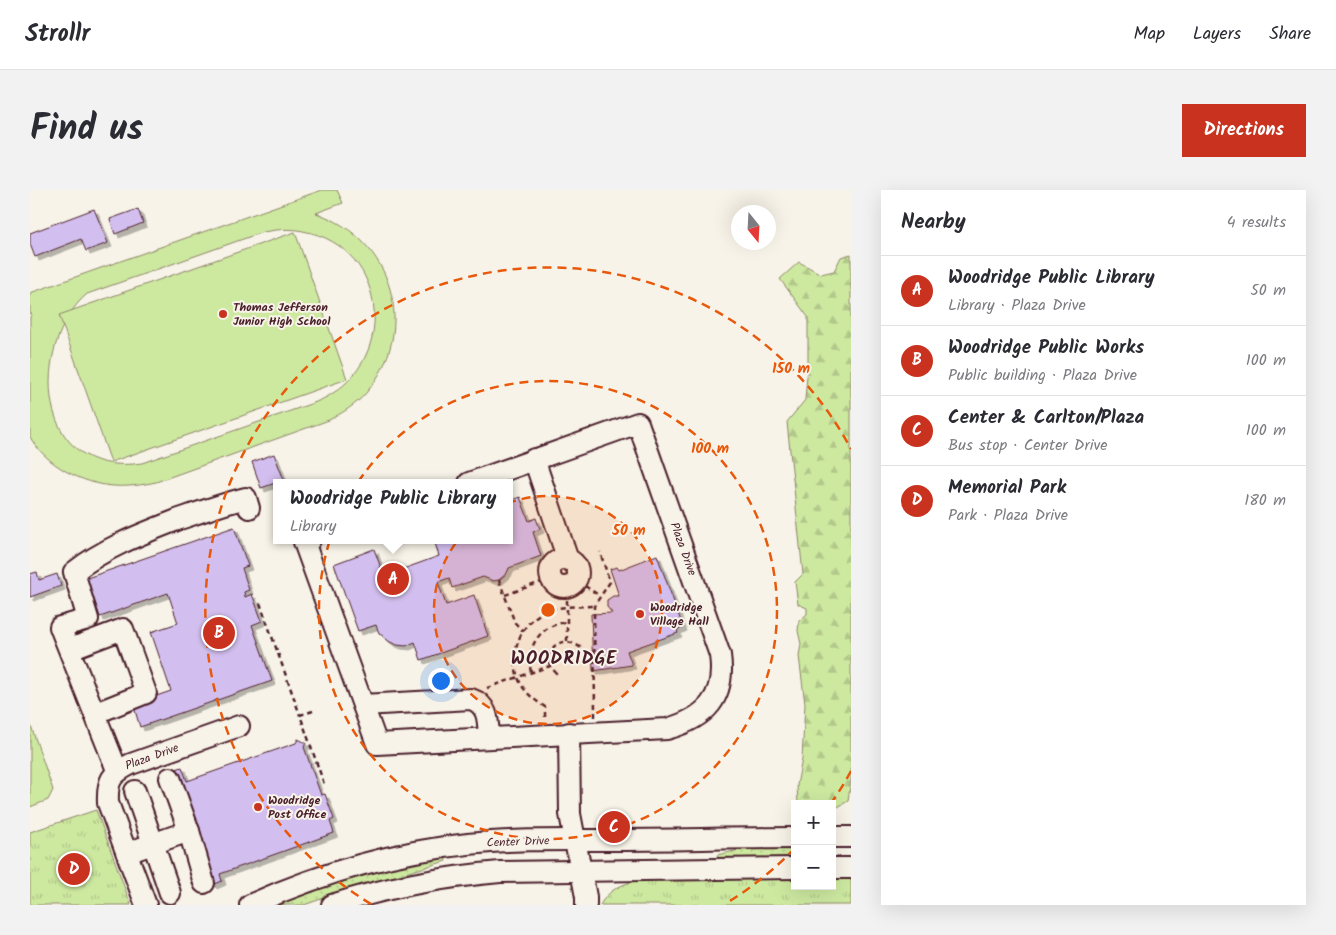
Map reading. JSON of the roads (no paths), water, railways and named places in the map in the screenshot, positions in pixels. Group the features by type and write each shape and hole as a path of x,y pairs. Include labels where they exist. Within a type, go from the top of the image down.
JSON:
{"street":[{"name":"Plaza Drive","path":"305,544 377,744 667,729 696,719 707,709 716,695 722,670 720,655 638,423 480,479"},
{"path":"534,459 568,560"},
{"path":"117,770 96,713 60,627 88,619 74,572 90,559 141,534 222,504 246,498 249,508"},
{"path":"70,649 123,629 146,693 96,713"},
{"path":"363,705 471,699 478,701 486,711 489,738"},
{"name":"Plaza Drive","path":"146,905 108,803 107,790 110,779 117,770 131,764 239,726"},
{"path":"569,733 570,814 586,905"},
{"path":"170,778 189,831 204,882"},
{"path":"135,791 170,893"},
{"path":"127,853 189,831"},
{"path":"836,837 851,837"},
{"name":"Center Drive","path":"250,905 326,875 367,862 468,844 524,840 791,838"},
{"path":"332,905 386,889 462,876 500,872 791,868"},
{"path":"836,868 851,868"}],"place":[{"name":"Thomas Jefferson Junior High School","path":"223,314"},
{"name":"Woodridge Public Library","path":"393,579"},
{"name":"Woodridge Village Hall","path":"640,614"},
{"name":"Woodridge Public Works","path":"219,633"},
{"name":"Woodridge Post Office","path":"258,807"},
{"name":"Center & Carlton/Plaza","path":"614,827"},
{"name":"Memorial Park","path":"74,869"}],"district":[{"name":"WOODRIDGE","path":"564,659"}]}
